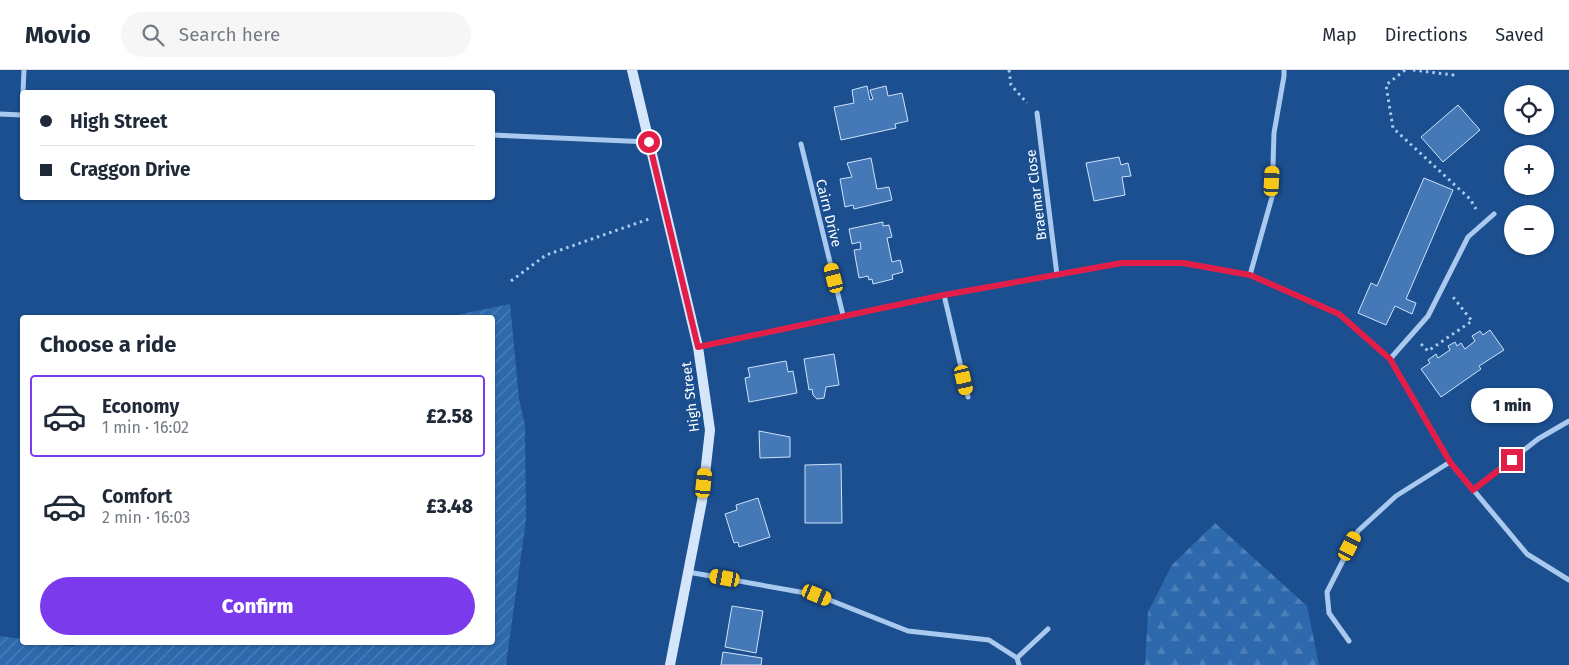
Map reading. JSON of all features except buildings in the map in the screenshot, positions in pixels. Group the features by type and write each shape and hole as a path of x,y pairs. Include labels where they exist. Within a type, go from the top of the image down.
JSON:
{"street":[{"path":"23,90 24,70"},
{"name":"High Street","path":"632,70 698,347 710,430 702,501 670,665"},
{"path":"1250,275 1272,197 1274,133 1284,70"},
{"name":"Braemar Close","path":"1037,113 1058,275"},
{"path":"0,114 20,115"},
{"path":"495,135 649,142"},
{"name":"Cairn Drive","path":"801,144 843,316"},
{"path":"1390,359 1428,316 1468,237 1494,214"},
{"path":"698,347 944,295 1122,263 1174,263 1250,275 1339,314 1390,359 1450,462 1527,554 1569,580"},
{"path":"944,295 968,397"},
{"path":"1473,490 1538,440 1569,421"},
{"path":"1348,641 1329,613 1327,592 1358,530 1396,496 1450,462"},
{"path":"688,572 817,595 908,632 989,640 1017,658 1019,665"},
{"path":"1017,658 1048,629"}],"path":[{"path":"1008,70 1011,85 1037,113"},
{"path":"1405,70 1386,85 1393,128 1470,199 1484,223"},
{"path":"1413,70 1453,75 1452,70"},
{"path":"511,281 546,255 666,214"},
{"path":"1412,335 1428,351 1472,321 1444,284"}],"green space":[{"path":"510,304 519,399 525,425 526,520 506,665 0,665 0,636 20,639 20,645 74,647 75,645 495,645 495,315 457,315"},
{"path":"1215,523 1307,606 1319,665 1145,665 1148,612 1172,565"}],"route":[{"path":"649,142 698,347 944,295 1122,263 1183,263 1250,275 1339,314 1390,359 1450,462 1473,490 1512,460"}]}
